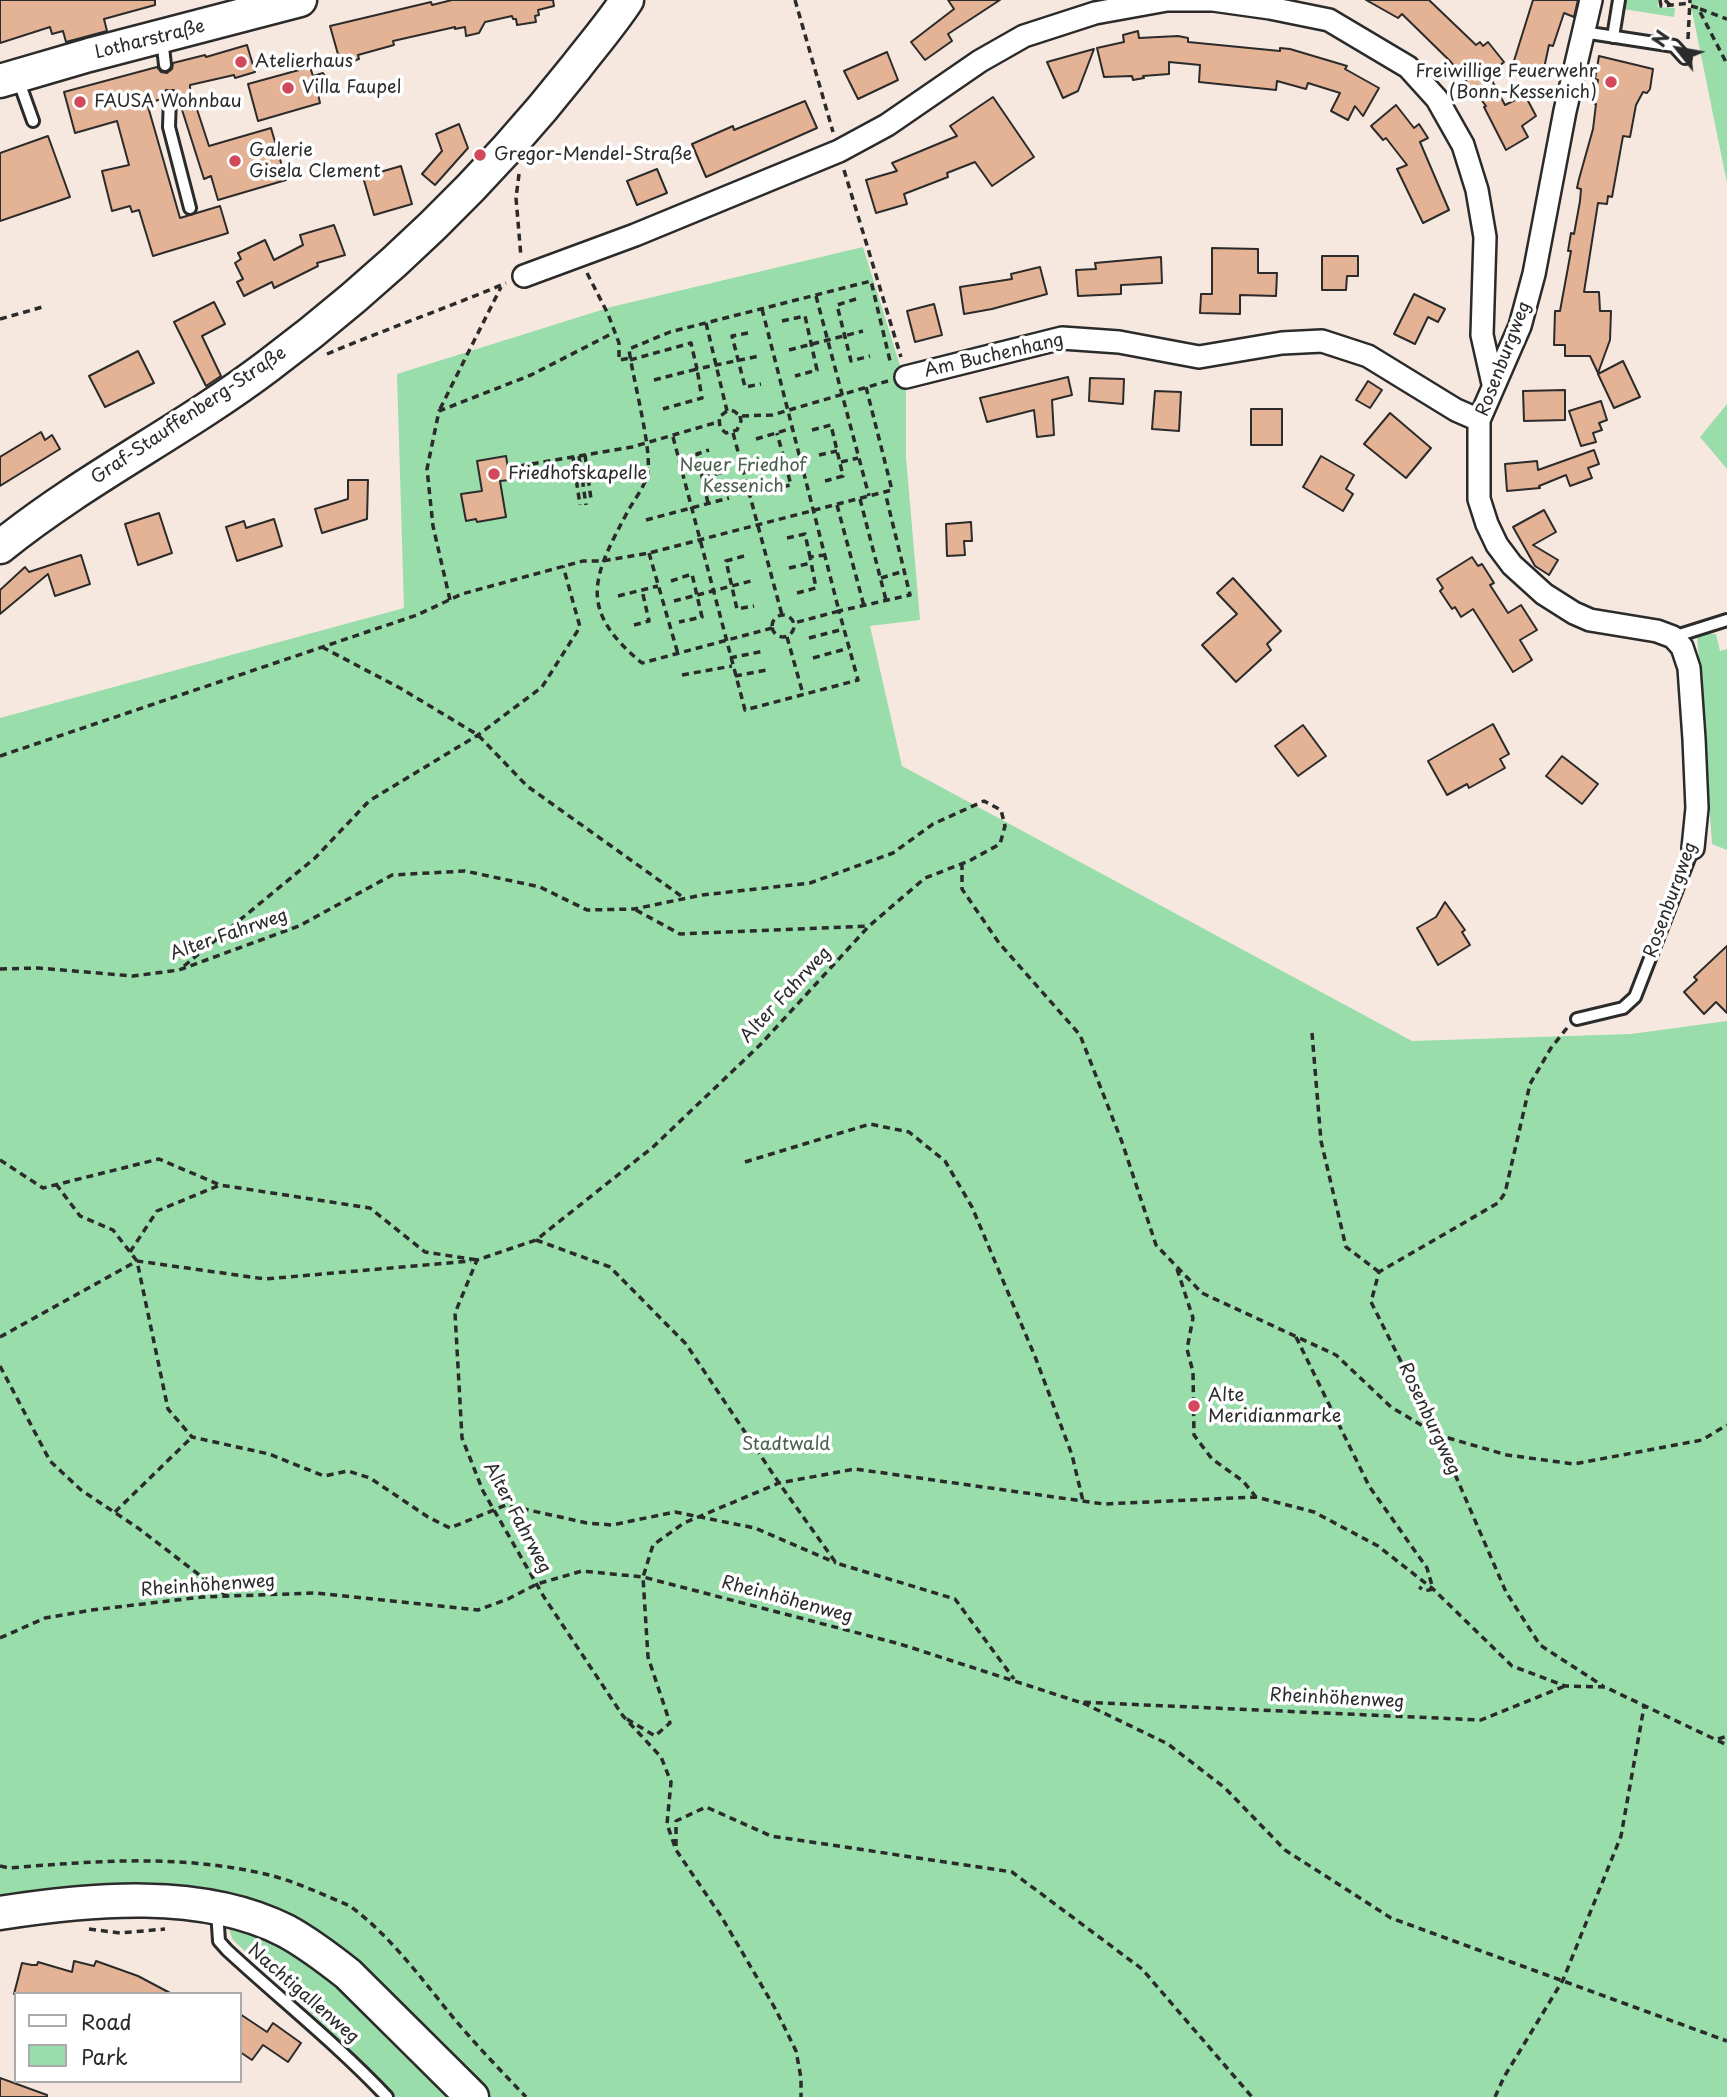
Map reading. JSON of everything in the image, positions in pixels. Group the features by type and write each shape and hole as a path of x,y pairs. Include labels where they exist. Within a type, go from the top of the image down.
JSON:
{"street":[{"name":"Lotharstraße","path":"9,79 164,50 300,0"},
{"path":"524,276 579,257 839,151 887,125 979,61 1024,36 1096,12 1167,0 1213,0 1329,20 1408,67 1437,99 1463,145 1478,190 1485,237 1482,335 1493,384"},
{"name":"Rosenburgweg","path":"1591,0 1565,111 1534,274 1520,326 1479,420 1479,499 1497,545 1512,565 1544,594 1574,613 1605,623 1657,631 1672,637 1682,647 1689,668 1697,808 1693,848"},
{"name":"Graf-Stauffenberg-Straße","path":"0,547 73,494 268,367 373,282 469,192 536,118 623,3"},
{"name":"Am Buchenhang","path":"901,378 1062,338 1119,342 1199,357 1282,343 1322,341 1377,361 1456,410 1479,420"},
{"path":"0,1913 61,1903 176,1902 262,1921 287,1931 328,1958 377,2002 472,2097"}],"lane":[{"path":"1613,37 1619,0"},
{"path":"1583,32 1674,46 1685,58"},
{"path":"9,79 33,121"},
{"path":"170,97 169,127 190,208"},
{"path":"1672,637 1727,620"},
{"name":"Rosenburgweg","path":"1577,1019 1623,1008 1635,997 1693,848"},
{"name":"Nachtigallenweg","path":"217,1909 219,1941 227,1950 351,2059 387,2097"}],"path":[{"path":"795,0 901,378"},
{"path":"1662,0 1661,6 1691,3 1727,19"},
{"path":"1685,58 1691,3"},
{"path":"1698,8 1727,64"},
{"path":"323,356 385,329 453,306 524,276 518,243 516,198 520,171"},
{"path":"579,257 615,332 619,343 619,360 691,343 702,398 663,409"},
{"path":"772,628 642,663 617,641 607,626 599,606 596,583 602,561 648,475 646,444 629,349 670,332 871,281 901,378"},
{"path":"450,600 433,526 427,469 439,411 502,285"},
{"path":"816,296 869,496"},
{"path":"856,299 837,305 844,335 851,361 870,356"},
{"path":"0,319 46,306"},
{"path":"673,437 745,710 858,680 762,309"},
{"path":"782,321 804,316 812,344 817,370 795,376"},
{"path":"706,323 727,411"},
{"path":"789,350 863,331"},
{"path":"439,411 531,374 615,332"},
{"path":"748,333 732,336 738,360 745,387 761,384"},
{"path":"654,380 759,356"},
{"path":"740,416 740,426 733,433 726,433 720,428 719,417 727,411 734,411 740,416 772,415 901,378"},
{"path":"0,756 417,615 450,600 563,566 649,553 892,490 866,387"},
{"path":"508,468 646,444 718,422"},
{"path":"812,430 831,425 841,462 843,476 825,481"},
{"path":"756,439 793,428"},
{"path":"733,433 782,615"},
{"path":"771,489 791,485 777,433"},
{"path":"708,503 697,454 709,450"},
{"path":"819,455 837,451"},
{"path":"582,455 591,499"},
{"path":"582,455 586,505"},
{"path":"573,457 580,505"},
{"path":"841,462 858,458"},
{"path":"764,466 785,461"},
{"path":"703,477 724,472"},
{"path":"794,622 911,595 885,492"},
{"path":"646,520 729,498"},
{"path":"860,499 887,600"},
{"path":"837,505 864,606"},
{"path":"787,538 805,534 817,588 797,593"},
{"path":"649,553 678,654"},
{"path":"789,568 825,555"},
{"path":"744,556 726,561 737,609 754,606"},
{"path":"179,970 314,858 369,801 478,735 542,687 580,627 563,566"},
{"path":"881,578 904,571"},
{"path":"671,581 692,574 702,617 679,622"},
{"path":"674,601 751,581"},
{"path":"618,596 658,586"},
{"path":"634,625 649,621 642,590"},
{"path":"787,637 777,636 772,628 774,619 782,615 794,622"},
{"path":"787,637 793,631 794,622"},
{"path":"808,638 844,629"},
{"path":"787,637 803,694"},
{"path":"322,647 400,688 478,735 527,786 685,899"},
{"path":"813,658 849,648"},
{"path":"730,658 764,651"},
{"path":"682,675 732,666"},
{"path":"735,676 767,670"},
{"name":"Alter Fahrweg","path":"0,969 38,968 133,976 179,970 299,926 392,875 465,871 540,887 587,910 635,909 685,899 810,883 893,853 933,824 984,801 1001,810 1005,826 1000,844 925,878 869,926 760,1045 653,1147 536,1240 477,1260 455,1313 462,1438 483,1491 537,1584 623,1716 661,1757 671,1782 667,1824 676,1850 720,1916 776,2010 796,2051 801,2097"},
{"path":"962,863 962,889 999,943 1080,1035 1122,1142 1156,1245 1202,1293 1336,1355 1391,1407 1438,1435 1507,1455 1574,1464 1702,1440 1727,1425"},
{"path":"635,909 680,934 869,926"},
{"path":"1312,1033 1321,1141 1346,1247 1379,1272 1498,1203 1505,1193 1530,1084 1551,1048 1577,1019"},
{"path":"745,1162 870,1124 909,1132 946,1161 972,1207 1036,1359 1072,1455 1083,1501"},
{"path":"0,1160 43,1188 159,1159 220,1185 370,1208 425,1252 477,1260"},
{"path":"56,1184 80,1216 113,1230 137,1261 168,1409 192,1437 269,1454 324,1475 348,1471 370,1478 428,1517 450,1528 506,1505 587,1523 612,1525 675,1511 755,1528 836,1563 954,1599 1014,1679"},
{"path":"130,1252 157,1211 220,1185"},
{"path":"536,1240 610,1267 686,1344 836,1563"},
{"path":"0,1337 137,1261 265,1279 477,1260"},
{"path":"1177,1266 1193,1318 1187,1349 1193,1372 1195,1435 1212,1459 1243,1481 1256,1497"},
{"name":"Rosenburgweg","path":"1379,1272 1371,1302 1438,1435 1506,1592 1540,1645 1605,1687 1727,1745"},
{"path":"1295,1336 1370,1486 1427,1568 1433,1588"},
{"path":"0,1366 50,1461 81,1490 227,1596"},
{"path":"114,1512 192,1437"},
{"path":"623,1716 655,1736 670,1723 648,1657 643,1577 653,1545 684,1523 779,1483 855,1469 1104,1504 1256,1497 1314,1512 1378,1546 1433,1588 1513,1666 1565,1686 1605,1687"},
{"name":"Rheinhöhenweg","path":"0,1639 45,1618 92,1610 227,1596 315,1593 478,1610 537,1584 582,1572 643,1577 900,1644 1079,1702 1481,1720 1565,1686"},
{"path":"1419,1587 1425,1591 1433,1588"},
{"path":"1079,1702 1168,1744 1225,1788 1285,1850 1391,1918 1727,2041"},
{"path":"1495,2097 1504,2077 1563,1980 1621,1836 1644,1707"},
{"path":"1718,1739 1727,1736"},
{"path":"676,1850 676,1821 706,1807 771,1836 1012,1872 1142,1969 1252,2097"}],"green space":[{"path":"1611,0 1660,0 1658,7 1675,8 1674,17 1610,7"},
{"path":"1692,0 1727,0 1727,183 1691,6"},
{"name":"Stadtwald","path":"863,247 906,385 906,457 920,620 870,626 902,766 1412,1041 1631,1034 1727,1021 1727,2097 396,2097 357,2056 233,1940 215,1893 0,1899 0,718 404,608 397,374 611,307"},
{"path":"1727,404 1727,469 1700,437"},
{"path":"1697,634 1716,634 1720,651 1727,649 1727,850 1712,844"}],"building":[{"path":"0,0 155,0 155,5 104,19 107,31 66,42 63,31 52,34 50,27 0,43"},
{"path":"452,0 553,0 554,6 538,10 536,22 517,25 512,16 485,22 479,33 466,36 465,27 455,27 393,41 394,45 358,55 359,59 341,65 330,26 431,2 432,5"},
{"path":"948,0 1000,0 948,34 952,41 925,60 911,42 954,9"},
{"path":"1366,0 1429,0 1476,45 1480,42 1483,46 1488,42 1504,62 1489,75 1505,105 1525,95 1536,116 1522,126 1528,137 1506,150 1484,107 1486,106 1451,62 1402,14 1398,18"},
{"path":"1533,0 1578,0 1574,17 1564,13 1553,46 1549,45 1543,73 1513,64"},
{"path":"1138,31 1139,38 1178,36 1188,38 1188,42 1280,51 1280,48 1290,49 1347,66 1345,69 1379,88 1363,116 1355,106 1348,120 1331,111 1340,93 1308,83 1306,89 1277,81 1276,90 1199,82 1200,65 1169,62 1169,74 1143,76 1144,78 1133,80 1132,76 1104,77 1097,48 1124,42 1123,35"},
{"path":"247,45 255,72 190,85 190,88 209,146 271,128 286,180 218,200 211,176 204,179 177,94 174,90 166,90 162,99 147,103 180,218 220,206 228,233 153,256 139,210 132,212 130,206 112,211 102,171 129,165 117,121 75,133 64,92 157,67 161,72 167,73 172,69 173,63"},
{"path":"1094,49 1078,91 1063,98 1047,62"},
{"path":"887,52 898,80 858,99 844,71"},
{"path":"1599,56 1653,69 1650,89 1647,93 1643,92 1636,105 1630,137 1623,136 1612,197 1608,196 1607,204 1598,203 1584,292 1599,292 1600,311 1611,311 1610,340 1598,373 1590,356 1565,356 1565,345 1554,345 1555,311 1560,311 1571,251 1568,251 1571,233 1574,234 1580,201 1581,189 1577,188 1593,129 1596,104 1593,103"},
{"name":"Villa Faupel","path":"310,67 313,76 323,73 330,84 324,92 318,94 320,103 258,121 248,84"},
{"path":"993,97 1034,157 992,186 975,162 947,173 948,177 904,194 907,204 876,213 866,180 897,171 892,163 957,136 950,126"},
{"path":"805,101 817,128 706,177 692,144 733,126 734,130"},
{"path":"1396,105 1414,128 1419,124 1428,138 1420,142 1449,210 1423,223 1397,169 1407,165 1386,138 1383,140 1371,126"},
{"path":"459,124 468,148 435,185 422,174 442,151 436,134"},
{"path":"48,136 70,197 0,221 0,153"},
{"path":"401,166 412,204 374,215 363,177"},
{"path":"657,169 667,193 637,205 627,181"},
{"path":"334,225 345,255 317,263 318,266 274,288 272,282 244,296 237,282 243,279 235,263 241,259 238,253 265,240 274,260 303,245 300,235"},
{"path":"1212,248 1258,249 1258,273 1277,273 1276,296 1240,295 1240,314 1200,313 1201,294 1212,294"},
{"path":"1322,256 1358,256 1358,276 1347,276 1346,290 1322,290"},
{"path":"1161,257 1162,283 1121,285 1121,294 1078,296 1076,270 1096,269 1095,263"},
{"path":"1040,267 1047,294 964,314 960,287 1012,279 1011,274"},
{"path":"1414,294 1445,309 1438,322 1428,317 1415,344 1394,334"},
{"path":"214,302 225,324 202,336 221,376 206,386 174,322"},
{"path":"934,304 942,335 915,342 907,311"},
{"path":"138,351 154,383 105,407 89,376"},
{"path":"1623,361 1640,397 1614,408 1598,374"},
{"path":"1068,377 1072,395 1052,400 1054,435 1037,437 1034,410 987,422 980,398"},
{"path":"1090,378 1124,379 1123,404 1089,401"},
{"path":"1368,381 1382,390 1370,408 1356,400"},
{"path":"1565,390 1565,420 1524,421 1523,391"},
{"path":"1155,391 1181,392 1179,431 1152,429"},
{"path":"1601,401 1607,420 1599,423 1602,430 1593,433 1596,442 1581,446 1569,411"},
{"path":"1251,409 1282,409 1282,445 1251,445"},
{"path":"1390,413 1431,448 1406,478 1364,444"},
{"path":"41,432 45,440 52,435 60,449 0,486 0,457"},
{"path":"1594,450 1599,464 1588,468 1592,478 1570,486 1566,475 1539,486 1540,488 1507,491 1505,464 1537,461 1538,470"},
{"path":"506,456 510,480 500,481 506,517 466,521 461,494 482,491 477,461"},
{"path":"1321,456 1354,475 1346,489 1353,494 1343,511 1303,487"},
{"path":"348,480 368,480 367,519 322,533 315,509 348,499"},
{"path":"1544,510 1556,532 1533,545 1558,560 1549,575 1535,566 1513,527"},
{"path":"159,513 172,553 138,565 125,524"},
{"path":"274,519 282,546 237,561 226,527 244,521 246,528"},
{"path":"971,522 972,541 964,541 965,555 947,556 946,524"},
{"path":"81,555 90,584 55,596 48,574 0,614 0,590 25,567 29,572"},
{"path":"1472,557 1478,566 1482,564 1494,583 1490,585 1508,613 1521,605 1537,630 1520,640 1532,660 1513,672 1473,609 1461,617 1440,591 1443,588 1437,579"},
{"path":"1233,578 1281,631 1267,644 1271,650 1236,682 1202,645 1237,614 1217,593"},
{"path":"1493,724 1509,754 1500,759 1505,768 1469,788 1467,784 1447,795 1428,761"},
{"path":"1303,725 1326,756 1298,776 1275,746"},
{"path":"1562,756 1598,784 1582,804 1546,776"},
{"path":"1445,902 1465,930 1462,932 1470,945 1438,965 1417,928 1436,917"},
{"path":"1727,946 1727,1013 1716,1002 1704,1014 1684,992 1697,980 1694,977"},
{"path":"74,1961 94,1966 96,1961 138,1976 168,1992 15,1992 22,1963 37,1965 38,1962 72,1972"},
{"path":"242,2015 267,2032 273,2023 301,2043 288,2062 263,2045 252,2060 242,2053"},
{"path":"0,2078 47,2095 47,2097 0,2097"}],"place":[{"name":"Atelierhaus","path":"241,62"},
{"name":"Freiwillige Feuerwehr (Bonn-Kessenich)","path":"1611,82"},
{"name":"Villa Faupel","path":"288,88"},
{"name":"FAUSA Wohnbau","path":"80,102"},
{"name":"Gregor-Mendel-Straße","path":"480,155"},
{"name":"Galerie Gisela Clement","path":"235,161"},
{"name":"Friedhofskapelle","path":"494,474"},
{"name":"Alte Meridianmarke","path":"1194,1406"}],"park label":[{"name":"Neuer Friedhof Kessenich","path":"743,476"}]}
